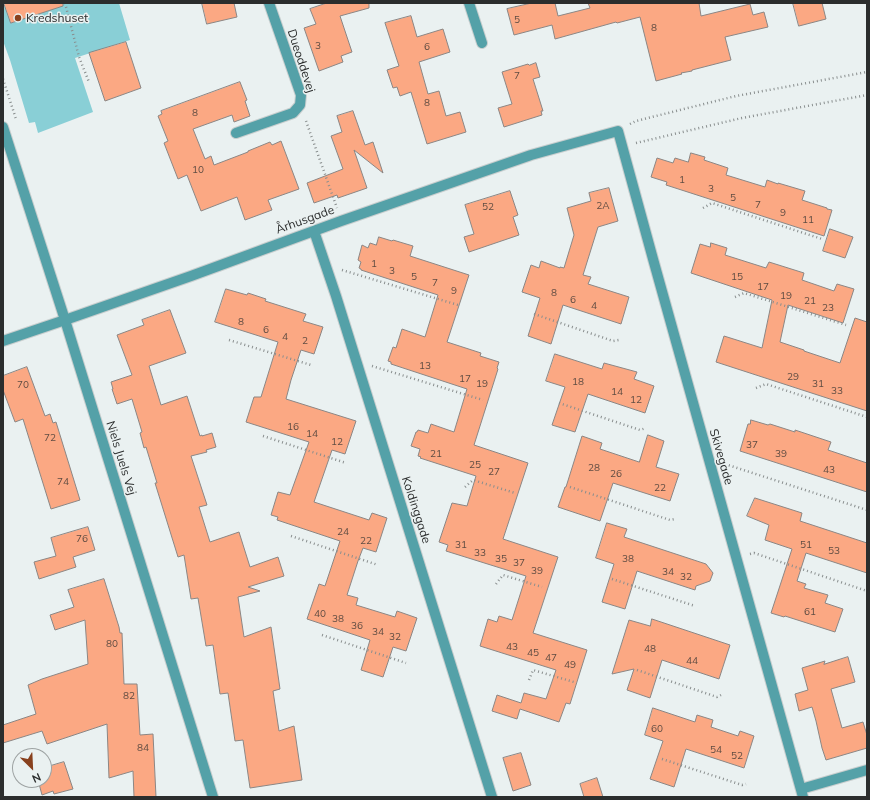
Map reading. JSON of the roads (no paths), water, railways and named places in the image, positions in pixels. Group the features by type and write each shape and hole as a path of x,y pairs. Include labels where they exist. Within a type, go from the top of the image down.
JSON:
{"street":[{"name":"Dueoddevej","path":"236,133 293,114 300,105 301,95 269,3"},
{"path":"469,3 482,43"},
{"name":"Niels Juels Vej","path":"3,127 65,320 213,797"},
{"name":"Århusgade","path":"3,341 531,155 618,131"},
{"name":"Skivegade","path":"618,131 802,793 867,770"},
{"name":"Koldinggade","path":"314,231 492,797"}],"place":[{"name":"Kredshuset","path":"18,18"}]}
